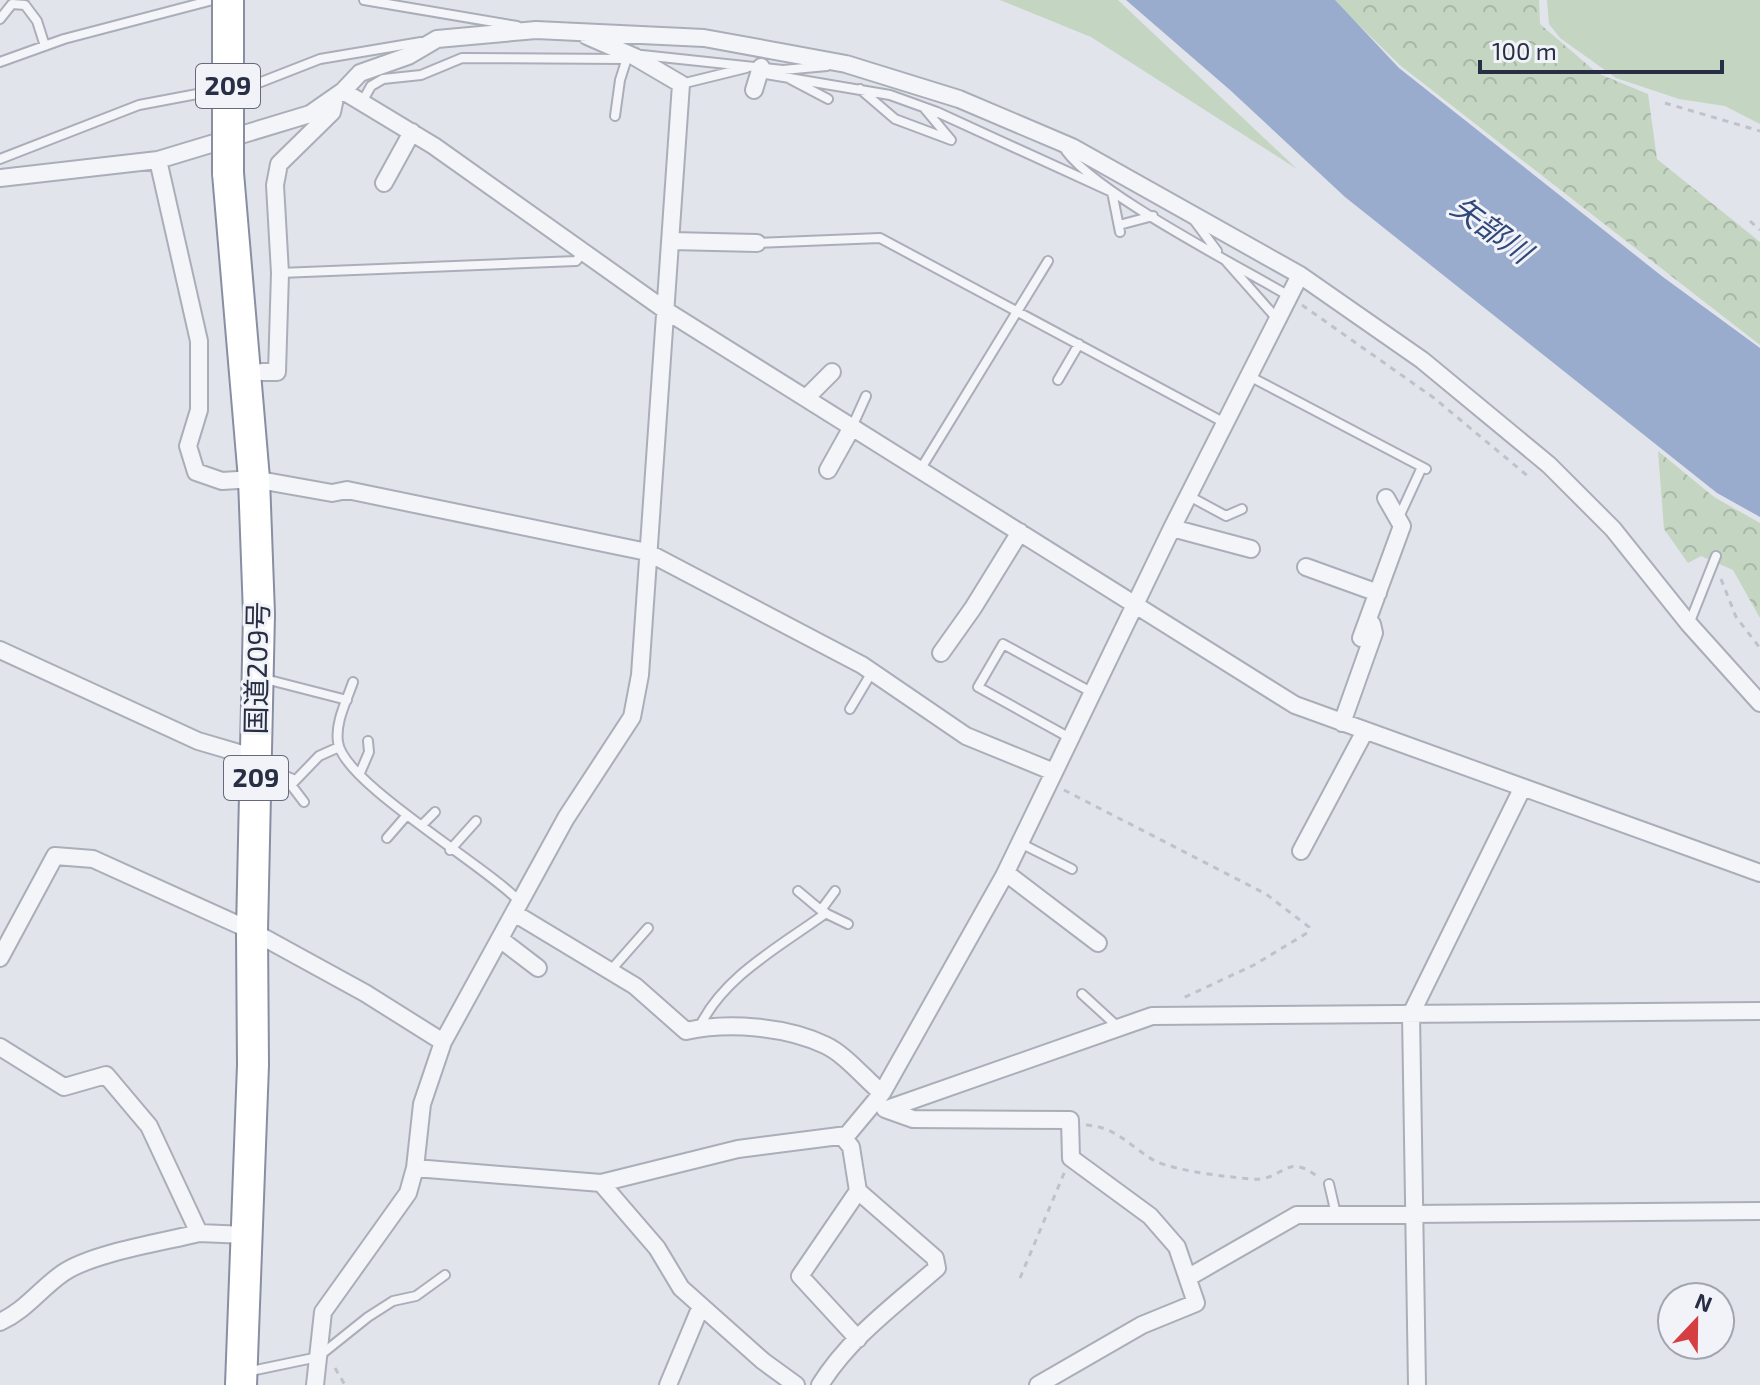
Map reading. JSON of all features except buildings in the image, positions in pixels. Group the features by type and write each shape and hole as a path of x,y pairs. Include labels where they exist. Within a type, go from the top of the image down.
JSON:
{"highway":[{"name":"国道209号","path":"228,0 228,173 254,479 265,766 252,931 253,1065 241,1379"}],"street":[{"path":"0,178 158,160 310,114 339,94 360,73 408,56 437,39 536,30 704,38 846,64 959,99 1061,142 1300,275 1422,360 1549,465 1613,529 1689,624 1760,703"},
{"path":"315,1385 322,1354 323,1312 408,1193 415,1168 422,1104 443,1042 566,818 632,717 640,675 681,84 626,59 579,32"},
{"path":"754,90 758,69"},
{"path":"339,94 362,103 412,132 665,310 1295,705 1760,873"},
{"path":"262,372 277,372 280,273 275,185 279,164 332,112 339,94"},
{"path":"384,183 412,132"},
{"path":"158,160 199,341 199,410 188,446 196,472 222,481 254,479 332,493 347,490 647,552 702,578 872,672 966,736 1052,777"},
{"path":"671,241 757,243"},
{"path":"415,1168 601,1183 738,1149 847,1135 880,1102 1006,873 1172,528 1300,275"},
{"path":"806,398 832,372"},
{"path":"828,470 852,427"},
{"path":"1342,723 1374,633 1372,625 1364,630 1402,526 1386,498"},
{"path":"1172,528 1251,549"},
{"path":"941,653 1020,532"},
{"path":"1306,567 1378,593"},
{"path":"0,650 198,741 265,766"},
{"path":"1301,851 1365,731"},
{"path":"1417,1385 1417,1214 1411,1014 1522,789"},
{"path":"0,958 55,856 93,859 252,931 365,993 443,1042"},
{"path":"1006,873 1098,943"},
{"path":"517,907 635,986 686,1031 699,1028 761,1028 827,1045 880,1102 913,1119 1070,1120 1071,1158 1128,1203 1150,1216 1177,1247 1196,1303 1142,1325 1038,1385"},
{"path":"500,939 538,968"},
{"path":"880,1102 1152,1016 1760,1011"},
{"path":"0,1047 64,1087 106,1075 149,1126 199,1233"},
{"path":"820,1385 832,1364 937,1268 935,1258 858,1191 851,1147 842,1136"},
{"path":"601,1183 657,1248 681,1288 763,1361 796,1385"},
{"path":"858,1191 800,1276 858,1339"},
{"path":"1189,1277 1297,1215 1760,1211"},
{"path":"0,1322 19,1313 65,1271 109,1256 199,1233 246,1235"},
{"path":"668,1385 701,1306"}],"lane":[{"path":"0,62 45,46 213,0"},
{"path":"364,0 536,30"},
{"path":"0,19 12,4 25,5 37,21 45,46"},
{"path":"0,159 139,105 261,82 320,59 437,39"},
{"path":"362,103 371,86 383,79 421,75 462,58 626,59 783,70 846,64"},
{"path":"612,70 626,59"},
{"path":"615,116 626,59"},
{"path":"681,84 758,69 860,88 922,106 1112,192 1289,296"},
{"path":"783,76 828,99"},
{"path":"860,88 895,119 951,140 922,106"},
{"path":"1061,142 1069,157 1112,192 1120,228 1153,216"},
{"path":"1189,213 1221,256 1278,320"},
{"path":"757,243 880,238 1225,423"},
{"path":"280,273 576,261 584,252"},
{"path":"920,470 1048,261"},
{"path":"1058,380 1079,344"},
{"path":"1249,376 1424,468 1398,519"},
{"path":"852,427 866,396"},
{"path":"1189,496 1226,516 1242,509"},
{"path":"1689,624 1715,558"},
{"path":"1071,738 978,687 1003,644 1093,693"},
{"path":"850,709 872,672"},
{"path":"273,681 347,700"},
{"path":"353,682 339,723 339,747 360,773 407,815 450,850 481,866 517,907"},
{"path":"360,773 369,752 368,741"},
{"path":"292,782 319,756 339,747"},
{"path":"265,766 292,782 304,802"},
{"path":"422,825 435,812"},
{"path":"387,838 407,815"},
{"path":"450,850 476,821"},
{"path":"1020,843 1072,869"},
{"path":"798,891 824,912 848,924"},
{"path":"699,1028 722,992 824,912 835,891"},
{"path":"611,970 648,928"},
{"path":"1082,994 1118,1027"},
{"path":"1329,1184 1336,1215"},
{"path":"241,1379 322,1354 393,1301 416,1296 445,1275"}],"path":[{"path":"1665,103 1760,131"},
{"path":"1750,221 1760,230"},
{"path":"1289,296 1434,398 1529,477"},
{"path":"1715,558 1736,617 1760,648"},
{"path":"1052,777 1266,894 1309,927 1307,933 1254,965 1159,1009 1152,1016"},
{"path":"1070,1123 1102,1126 1118,1133 1156,1161 1256,1180 1293,1164 1304,1166 1329,1184"},
{"path":"1020,1278 1071,1158"},
{"path":"322,1354 345,1385"}],"green space":[{"path":"1000,0 1118,0 1297,169 1091,37"},
{"path":"1333,0 1539,0 1540,24 1597,73 1648,94 1657,159 1760,242 1760,345 1401,66"},
{"path":"1547,0 1760,0 1760,124 1725,106 1679,99 1616,78 1560,38 1549,24"},
{"path":"1658,451 1714,497 1760,523 1760,618 1733,570 1701,556 1688,563 1664,529"}],"water":[{"name":"矢部川","path":"1126,0 1335,0 1399,68 1663,277 1760,348 1760,517 1717,493 1345,197 1230,90"}]}
